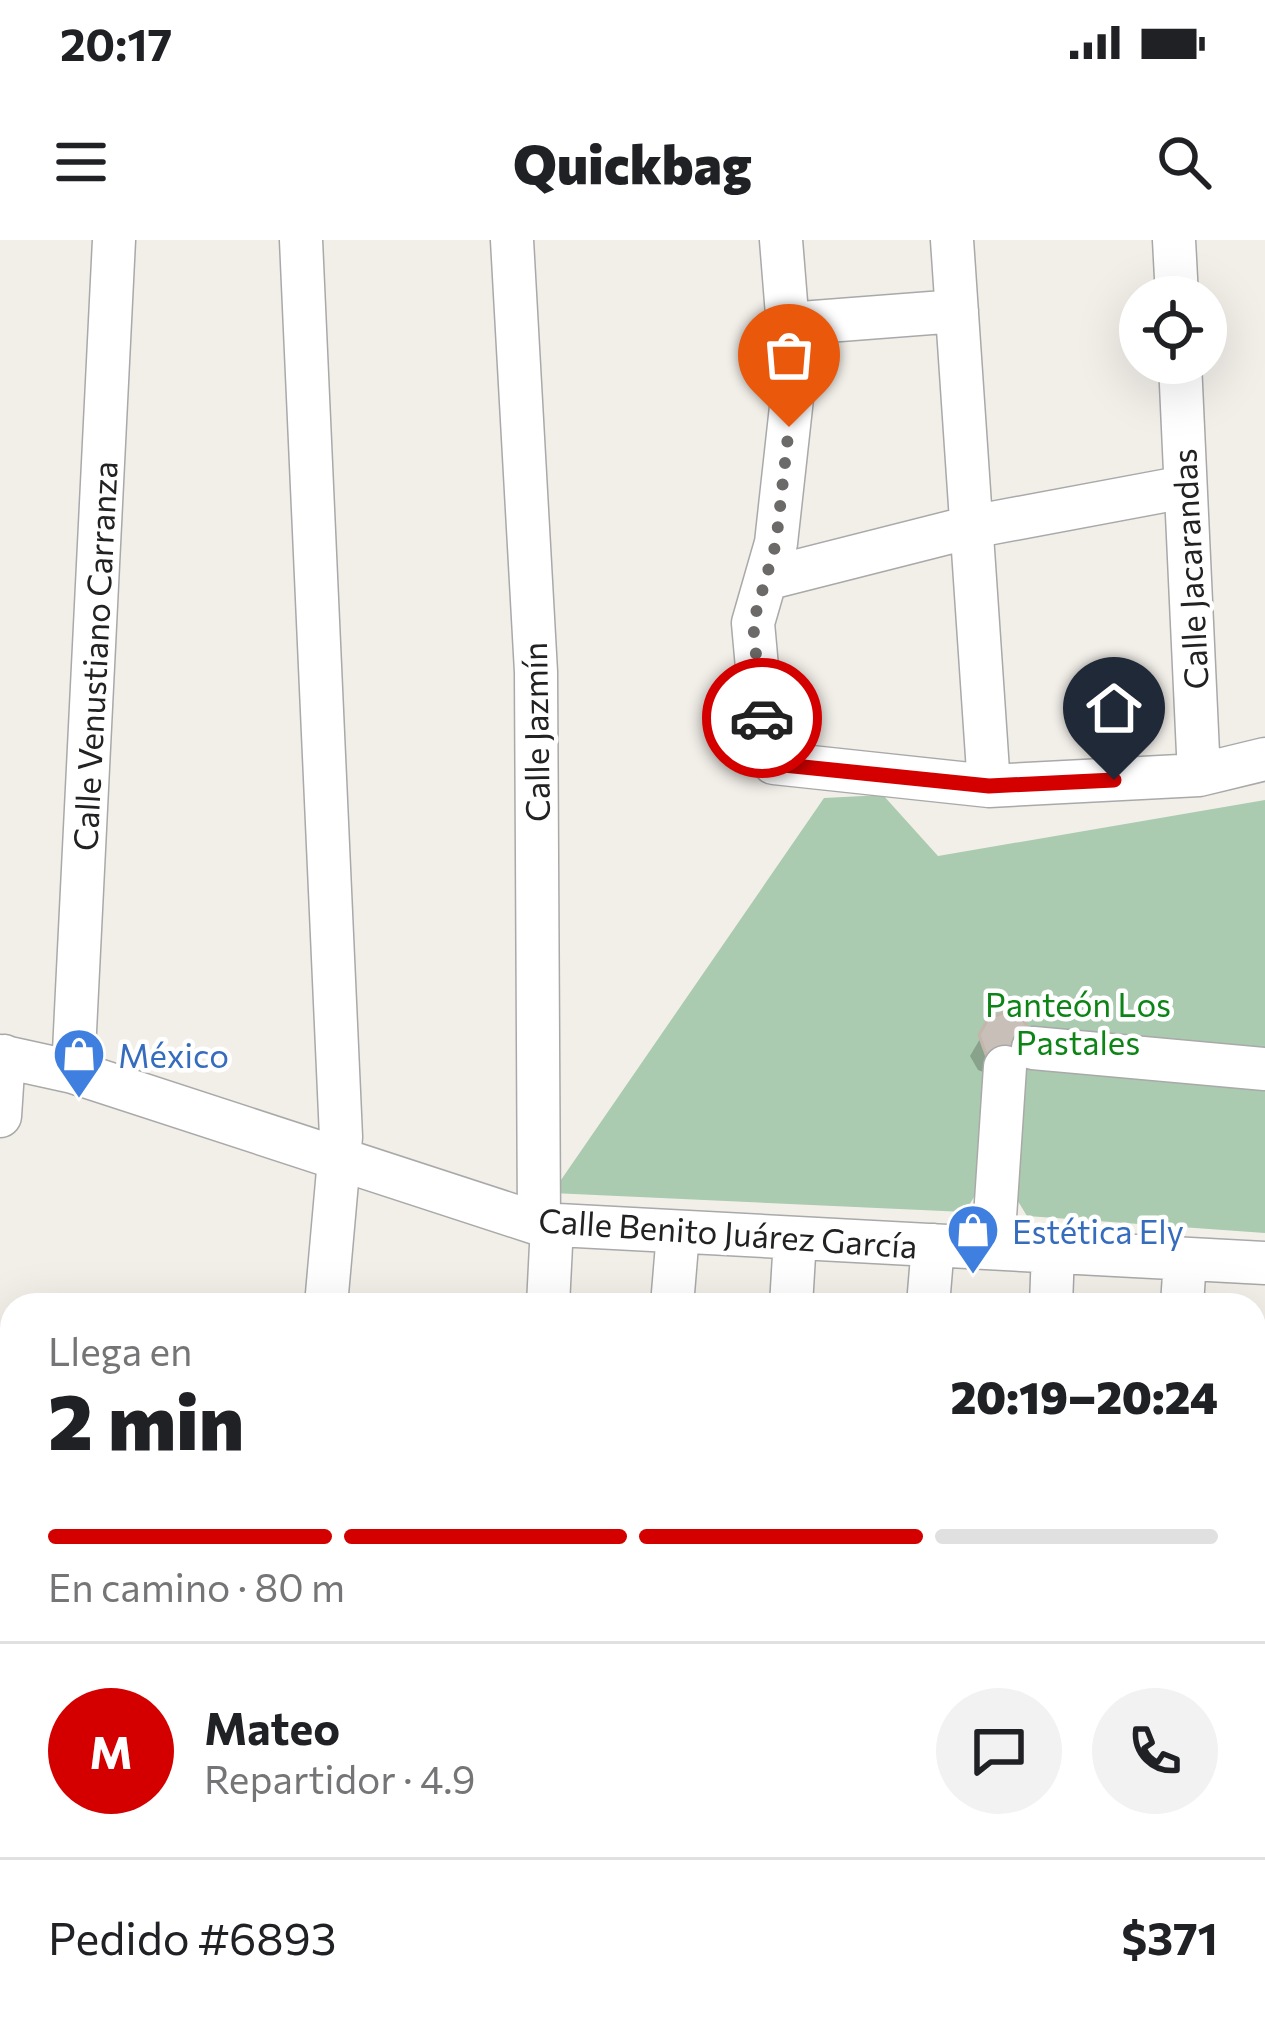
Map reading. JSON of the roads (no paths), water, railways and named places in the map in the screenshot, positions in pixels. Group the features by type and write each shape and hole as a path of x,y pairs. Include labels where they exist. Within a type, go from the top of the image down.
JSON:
{"street":[{"name":"Calle Venustiano Carranza","path":"73,1072 114,240"},
{"path":"301,240 339,1160 327,1293"},
{"name":"Calle Jazmín","path":"512,240 536,672 548,1293"},
{"path":"781,240 794,389 776,543 753,623 764,745 774,764 989,786 1198,775 1265,759"},
{"path":"952,240 989,786"},
{"path":"1174,240 1176,276"},
{"path":"788,324 957,311"},
{"name":"Calle Jacarandas","path":"1181,384 1198,775"},
{"path":"766,579 970,527 1185,487"},
{"name":"Calle Benito Juárez García","path":"2,1056 73,1072 545,1225 1265,1264"},
{"path":"0,1116 2,1056"},
{"path":"993,1247 1019,1058 1265,1069"},
{"path":"673,1293 677,1233"},
{"path":"792,1293 795,1239"},
{"path":"929,1293 933,1245"},
{"path":"1051,1293 1053,1251"},
{"path":"1183,1293 1185,1259"}],"place":[{"name":"México","path":"79,1100"},
{"name":"Estética Ely","path":"973,1276"}],"park label":[{"name":"Panteón Los Pastales","path":"1078,1022"}]}
